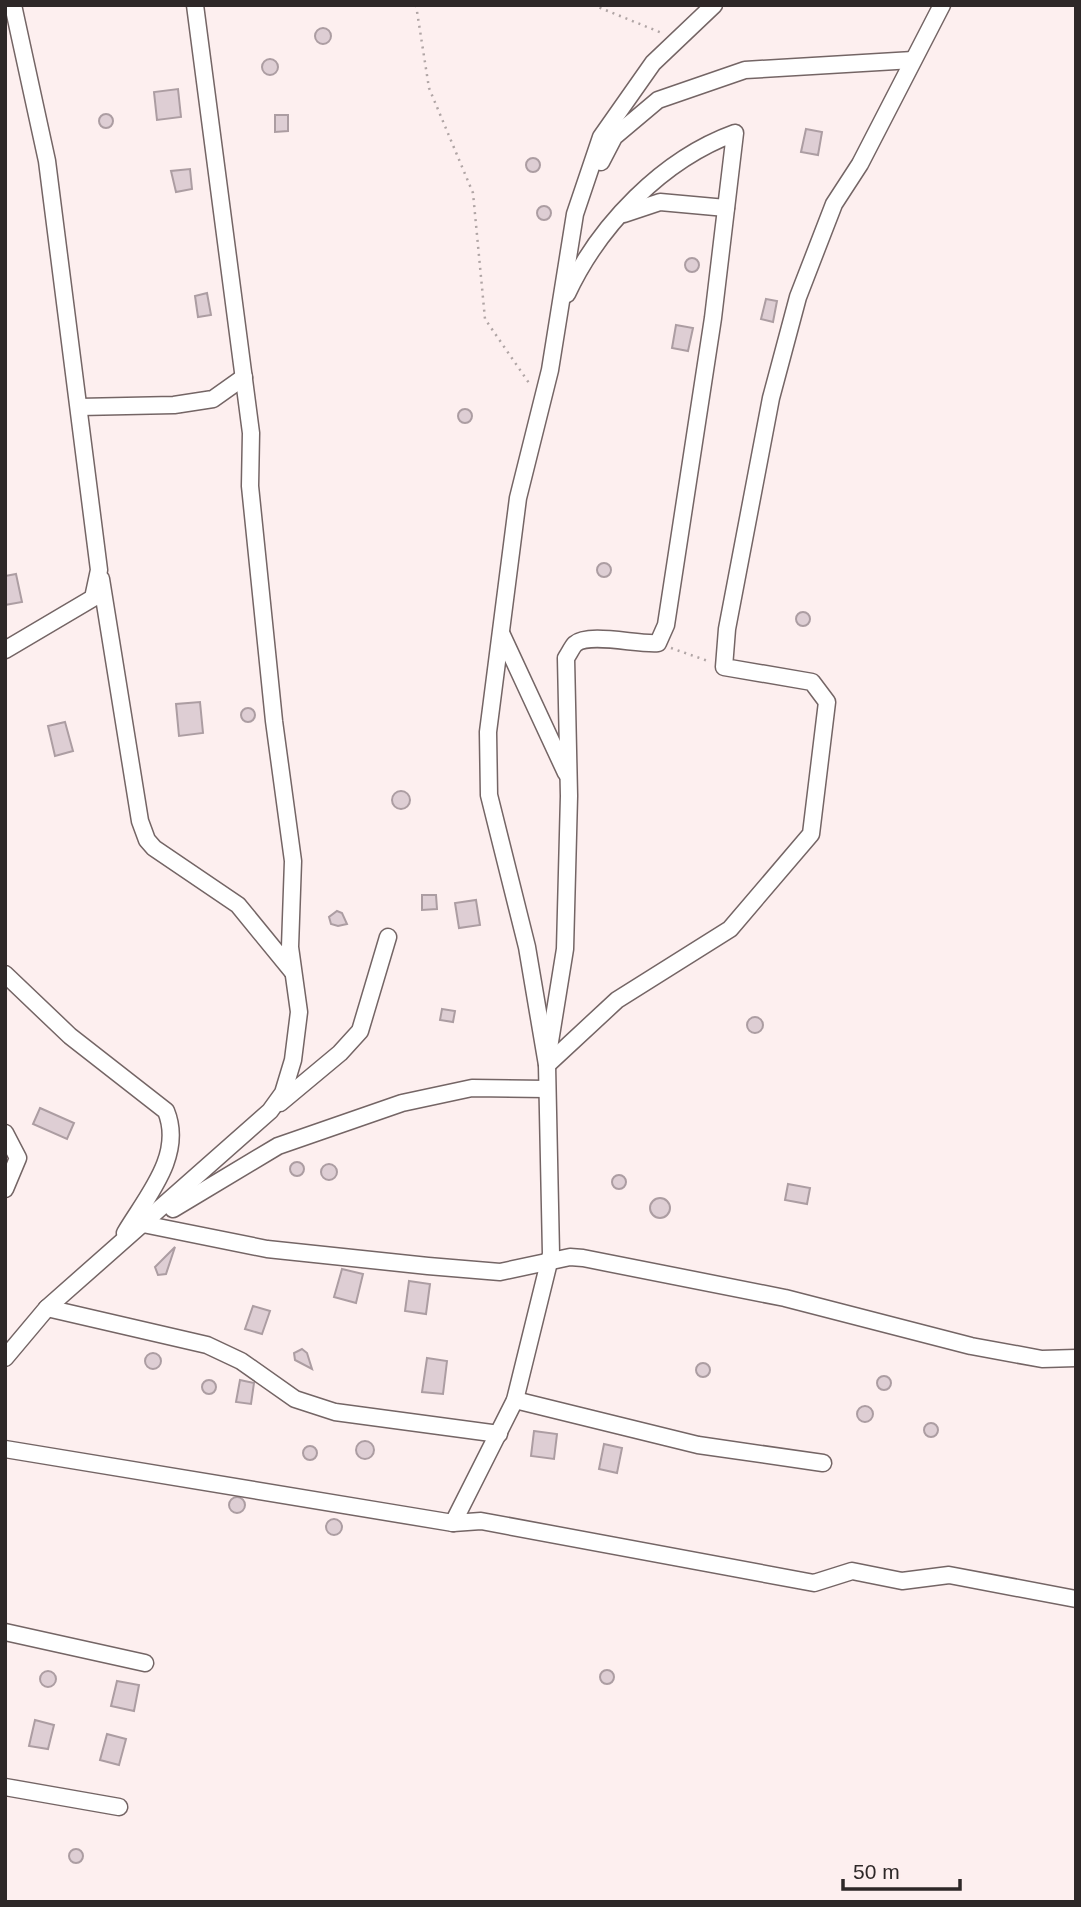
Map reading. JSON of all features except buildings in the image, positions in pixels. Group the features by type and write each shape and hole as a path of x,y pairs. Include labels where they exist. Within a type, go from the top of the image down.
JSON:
{"street":[{"path":"13,5 47,161 99,570 140,821 147,840 238,905 292,971"},
{"path":"195,5 251,433 250,486 274,721 293,861 292,971 299,1012 293,1060 282,1093 270,1111"},
{"path":"547,1065 527,947 489,795 488,732 518,498 542,402 575,215 601,137 653,63 714,5"},
{"path":"547,1065 617,1000 730,929 811,834 827,702 812,682 724,667 727,629 771,398 798,297 834,204 860,164 942,6"},
{"path":"575,215 614,137 658,100 744,70 913,60"},
{"path":"453,1523 515,1399 550,1261 547,1065 565,948 568,779 566,658 576,643 591,638 638,645 658,643 666,625 701,407 735,133 705,144 618,215 580,266 560,311"},
{"path":"618,215 660,202 726,208"},
{"path":"79,407 174,405 213,399 244,377"},
{"path":"5,650 93,598 99,570"},
{"path":"502,635 568,779"},
{"path":"148,1224 270,1111 340,1053 360,1031 388,937"},
{"path":"5,974 70,1036 166,1111 173,1128 164,1166 116,1247"},
{"path":"5,1358 47,1308 116,1247 187,1199 278,1146 402,1103 472,1088 547,1089"},
{"path":"5,1133 19,1158 5,1189"},
{"path":"148,1224 267,1249 500,1272 570,1257 653,1270 785,1298 971,1346 1042,1359 1076,1358"},
{"path":"47,1308 207,1345 242,1361 295,1399 335,1412 499,1434"},
{"path":"515,1399 698,1445 823,1463"},
{"path":"5,1449 453,1523 481,1521 814,1583 852,1571 902,1581 950,1576 1076,1599"},
{"path":"5,1632 145,1663"},
{"path":"5,1787 120,1807"}],"path":[{"path":"416,5 429,88 473,192 485,319 542,402"},
{"path":"593,5 678,39"},
{"path":"658,643 724,667"}]}
